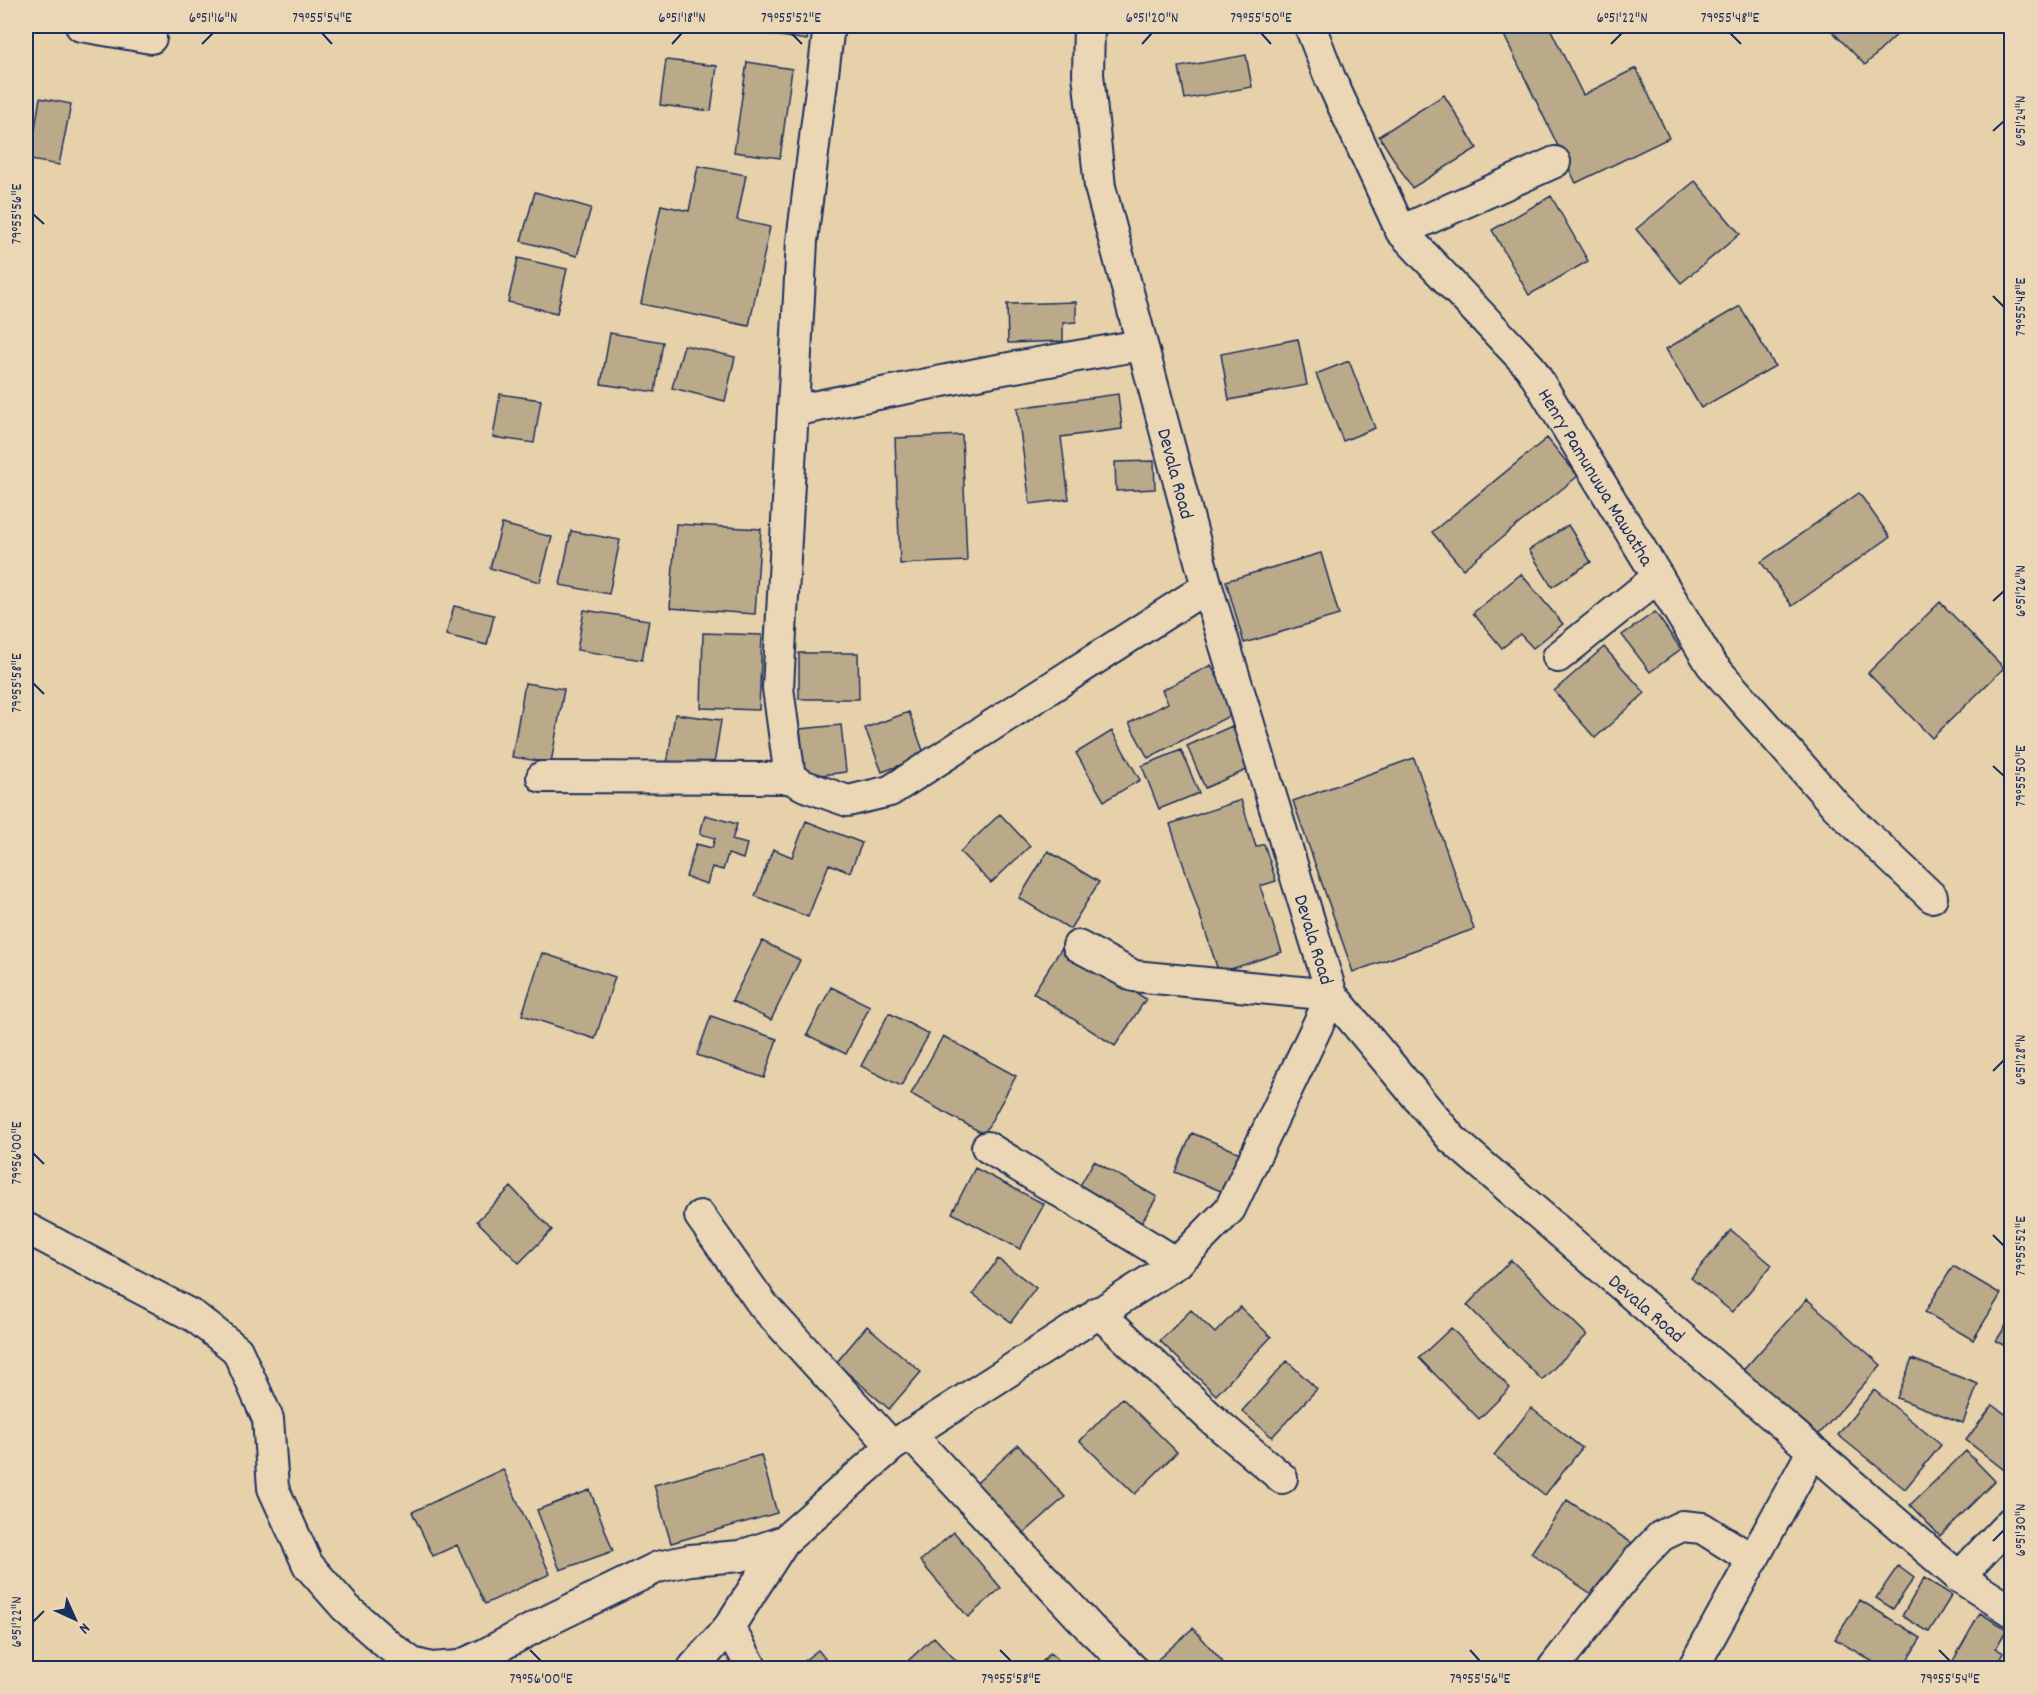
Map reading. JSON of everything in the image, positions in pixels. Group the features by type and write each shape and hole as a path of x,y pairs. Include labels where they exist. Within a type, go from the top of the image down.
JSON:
{"street":[{"path":"81,26 151,38"},
{"path":"790,778 778,688 802,241 829,26"},
{"name":"Devala Road","path":"1089,26 1088,74 1100,187 1208,587 1332,995 1452,1139 1959,1577 2012,1611"},
{"name":"Henry Pamunuwa Mawatha","path":"1311,26 1330,78 1401,231 1530,367 1711,664 1836,807 1932,897"},
{"path":"1401,231 1555,162"},
{"path":"793,411 992,371 1141,345"},
{"path":"1558,657 1658,577"},
{"path":"542,777 790,778 805,786 848,801 890,791 1208,587"},
{"path":"693,1668 729,1627 784,1541 901,1440 1177,1263 1230,1209 1332,995 1134,976 1078,946"},
{"path":"987,1147 1177,1263"},
{"path":"700,1216 764,1305 1132,1668"},
{"path":"26,1228 195,1317 237,1350 268,1419 273,1488 308,1565 345,1607 412,1663 431,1668 459,1666 658,1568 690,1560 740,1556 784,1541"},
{"path":"1098,1312 1212,1419 1282,1478"},
{"path":"1693,1668 1812,1452"},
{"path":"1959,1577 2012,1521"},
{"path":"1553,1668 1638,1560 1661,1536 1682,1526 1702,1528 1753,1560"},
{"path":"729,1627 752,1668"}],"building":[{"path":"741,26 809,26 807,40 758,33 759,29"},
{"path":"1518,26 1549,26 1583,95 1636,68 1669,138 1576,183 1503,33"},
{"path":"1833,26 1905,27 1865,65 1830,29"},
{"path":"1246,55 1252,87 1185,99 1179,67"},
{"path":"666,60 717,66 711,111 660,105"},
{"path":"747,62 792,69 780,158 734,152"},
{"path":"1444,95 1477,148 1412,188 1379,136"},
{"path":"40,98 71,104 59,165 30,160"},
{"path":"698,166 746,175 737,220 770,227 749,326 641,304 661,205 689,211"},
{"path":"1695,181 1740,234 1681,283 1636,229"},
{"path":"535,192 591,208 577,256 521,241"},
{"path":"1551,196 1588,261 1529,295 1492,230"},
{"path":"518,258 567,269 557,313 508,302"},
{"path":"1076,302 1076,322 1063,323 1063,341 1008,343 1007,304"},
{"path":"1740,306 1775,366 1701,408 1666,349"},
{"path":"610,333 663,342 655,392 601,384"},
{"path":"1298,339 1307,385 1229,400 1221,354"},
{"path":"684,345 735,357 725,401 672,388"},
{"path":"1349,361 1375,428 1343,441 1316,374"},
{"path":"500,394 541,400 534,443 493,437"},
{"path":"1118,394 1122,429 1061,437 1069,499 1030,504 1017,408"},
{"path":"962,435 967,561 900,564 895,438"},
{"path":"1547,438 1578,476 1463,569 1432,532"},
{"path":"1154,461 1155,489 1116,491 1115,462"},
{"path":"1859,493 1890,537 1792,606 1761,562"},
{"path":"502,524 552,537 540,582 490,568"},
{"path":"676,524 761,529 755,614 670,608"},
{"path":"1568,525 1591,562 1552,587 1529,550"},
{"path":"571,531 620,540 609,594 560,585"},
{"path":"1321,553 1339,615 1244,643 1226,581"},
{"path":"1521,574 1563,624 1533,648 1520,634 1502,648 1473,613"},
{"path":"1940,602 2004,668 1932,738 1868,673"},
{"path":"454,606 494,615 487,645 446,635"},
{"path":"584,610 649,620 642,660 577,650"},
{"path":"1655,612 1681,649 1650,672 1622,635"},
{"path":"703,633 762,635 759,710 701,708"},
{"path":"1604,647 1645,693 1595,738 1554,691"},
{"path":"799,653 858,653 859,699 799,699"},
{"path":"1211,665 1235,713 1148,758 1129,723 1168,703 1162,690"},
{"path":"525,683 564,689 551,763 512,757"},
{"path":"909,712 925,756 882,772 865,728"},
{"path":"675,714 721,720 713,771 667,764"},
{"path":"841,725 846,772 805,777 800,729"},
{"path":"1232,726 1251,768 1205,788 1187,746"},
{"path":"1112,731 1140,780 1104,801 1076,753"},
{"path":"1181,750 1199,793 1159,809 1142,766"},
{"path":"1414,758 1474,929 1353,972 1293,801"},
{"path":"1241,800 1256,847 1264,844 1276,881 1260,886 1282,952 1219,973 1170,824"},
{"path":"1000,814 1030,846 991,883 960,852"},
{"path":"705,815 737,824 732,840 747,844 743,859 728,854 723,870 712,867 707,884 686,877 696,844 712,848 715,838 700,834"},
{"path":"806,821 862,843 850,872 829,864 808,917 755,896 773,849 792,857"},
{"path":"1048,851 1099,882 1070,929 1019,898"},
{"path":"762,941 800,960 771,1020 732,1001"},
{"path":"1063,946 1146,999 1115,1046 1033,993"},
{"path":"542,953 615,977 595,1039 522,1015"},
{"path":"831,987 870,1006 846,1054 807,1035"},
{"path":"889,1013 929,1034 901,1086 861,1066"},
{"path":"711,1016 777,1039 764,1078 697,1055"},
{"path":"943,1036 1016,1076 984,1134 911,1094"},
{"path":"1192,1133 1245,1155 1228,1194 1175,1172"},
{"path":"1094,1161 1157,1197 1139,1227 1077,1191"},
{"path":"975,1168 1044,1204 1020,1249 952,1213"},
{"path":"511,1187 552,1230 519,1263 477,1221"},
{"path":"1731,1230 1772,1265 1732,1312 1691,1278"},
{"path":"998,1259 1036,1288 1011,1322 973,1294"},
{"path":"1511,1260 1587,1335 1542,1380 1467,1305"},
{"path":"1953,1266 2001,1294 1973,1340 1925,1312"},
{"path":"1807,1299 1881,1365 1813,1441 1739,1375"},
{"path":"1240,1307 1271,1337 1216,1395 1160,1341 1191,1310 1215,1333"},
{"path":"2012,1316 2012,1350 1996,1341"},
{"path":"867,1326 921,1372 889,1409 836,1363"},
{"path":"1451,1328 1510,1388 1479,1419 1419,1358"},
{"path":"1912,1359 1978,1384 1963,1423 1897,1398"},
{"path":"1287,1361 1317,1389 1272,1437 1242,1411"},
{"path":"1874,1390 1941,1445 1905,1489 1838,1435"},
{"path":"1122,1398 1177,1452 1135,1494 1080,1441"},
{"path":"1993,1405 2012,1419 2012,1476 1966,1440"},
{"path":"1531,1408 1582,1448 1545,1495 1494,1455"},
{"path":"1018,1445 1065,1497 1014,1542 968,1491"},
{"path":"1966,1451 1995,1481 1940,1536 1910,1505"},
{"path":"761,1455 777,1513 671,1543 654,1485"},
{"path":"503,1469 550,1574 485,1604 457,1545 433,1556 412,1512"},
{"path":"590,1490 613,1551 560,1570 537,1510"},
{"path":"1567,1500 1635,1545 1599,1599 1531,1553"},
{"path":"954,1532 1001,1588 968,1617 920,1561"},
{"path":"1898,1566 1914,1578 1893,1609 1876,1598"},
{"path":"1924,1578 1952,1595 1929,1632 1902,1616"},
{"path":"1860,1600 1921,1638 1902,1668 1883,1668 1835,1639"},
{"path":"1980,1613 2007,1629 1996,1648 2004,1652 1995,1668 1949,1668"},
{"path":"1193,1628 1228,1668 1161,1668 1155,1662"},
{"path":"934,1637 963,1668 900,1668"},
{"path":"818,1650 833,1668 795,1668"},
{"path":"1050,1653 1067,1668 1037,1668"}]}
